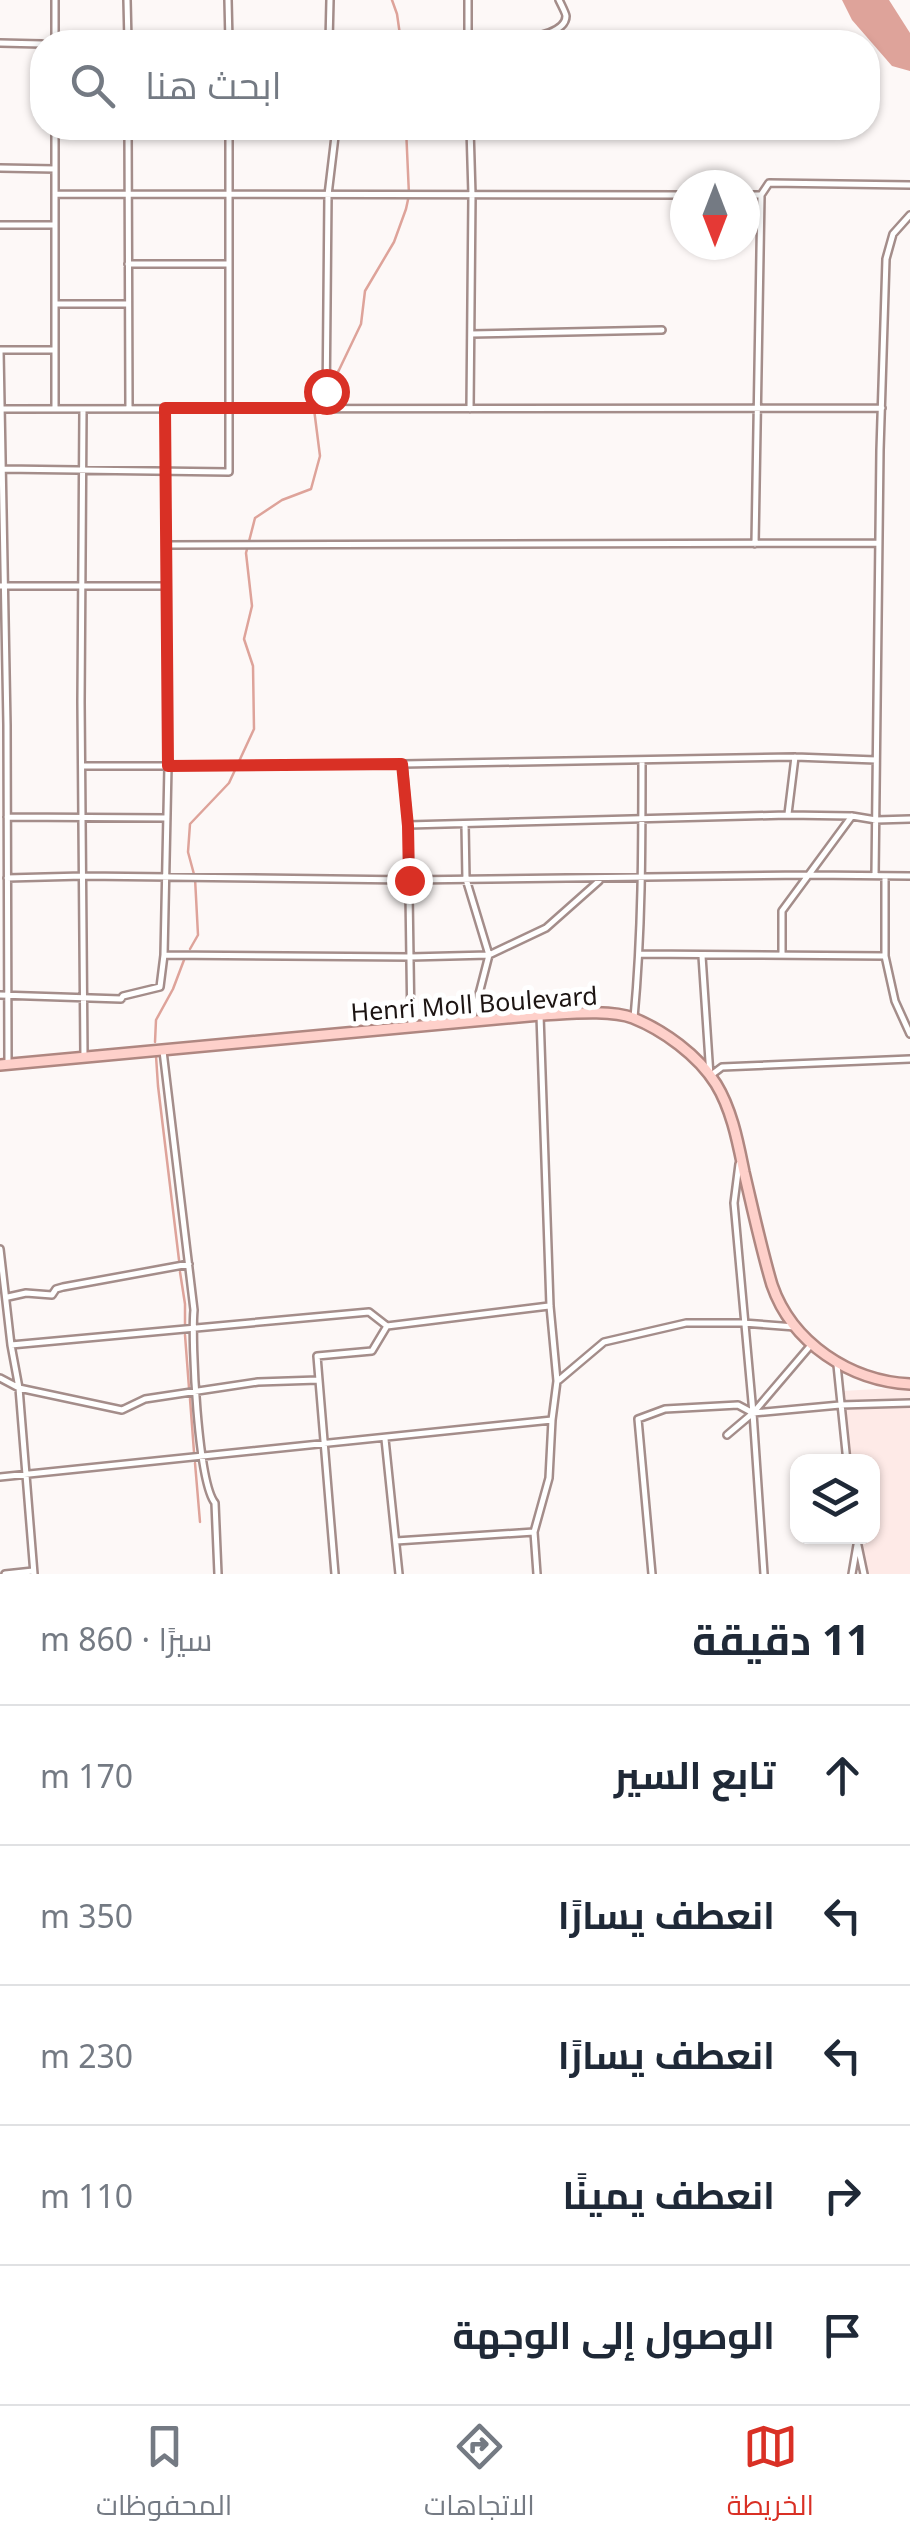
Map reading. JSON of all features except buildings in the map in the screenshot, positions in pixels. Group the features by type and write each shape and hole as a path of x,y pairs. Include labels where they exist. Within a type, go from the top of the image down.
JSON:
{"highway":[{"name":"Henri Moll Boulevard","path":"4,1064 540,1015 602,1013 634,1018 681,1047 722,1094 735,1131 772,1286 782,1310 812,1344 837,1362 875,1380 910,1384"}],"street":[{"path":"56,0 56,30"},
{"path":"127,0 128,30"},
{"path":"228,0 228,30"},
{"path":"329,30 330,0"},
{"path":"468,0 468,30"},
{"path":"556,30 566,16 560,0"},
{"path":"0,43 30,44"},
{"path":"55,409 56,140"},
{"path":"128,140 128,408"},
{"path":"1,469 230,472 229,140"},
{"path":"326,408 328,195 335,140"},
{"path":"470,140 470,410"},
{"path":"0,168 56,168"},
{"path":"755,544 761,195 769,182 910,185"},
{"path":"56,194 670,195"},
{"path":"876,876 886,259 892,234 910,215"},
{"path":"0,225 56,225"},
{"path":"128,264 229,264"},
{"path":"55,304 128,304"},
{"path":"471,334 662,330"},
{"path":"4,1064 8,878 0,350 55,350"},
{"path":"83,408 84,1056"},
{"path":"4,995 121,998 160,986 168,766 165,408"},
{"path":"1,410 882,408"},
{"path":"167,546 879,544"},
{"path":"1,587 167,586"},
{"path":"787,815 794,758"},
{"path":"634,1018 640,954 642,760"},
{"path":"82,766 876,760"},
{"path":"402,764 408,826 412,1027"},
{"path":"408,826 787,815 910,819"},
{"path":"782,954 782,911 852,816"},
{"path":"7,817 167,818"},
{"path":"465,823 466,879 488,955 472,1021"},
{"path":"8,878 910,876"},
{"path":"885,877 885,956 895,1001 910,1034"},
{"path":"164,955 488,955 546,928 601,878"},
{"path":"640,954 885,956"},
{"path":"702,956 710,1076 733,1066 910,1059"},
{"path":"536,1574 534,1532 549,1478 557,1381 550,1306 540,1015"},
{"path":"162,1048 194,1310 192,1329 202,1457 208,1494 215,1504 218,1574"},
{"path":"741,1156 734,1204 764,1574"},
{"path":"0,1248 19,1388 34,1572 5,1574"},
{"path":"6,1297 26,1293 52,1295 63,1286 189,1264"},
{"path":"11,1345 369,1312 387,1326 550,1306"},
{"path":"557,1381 604,1342 686,1323 795,1327"},
{"path":"335,1574 317,1356 372,1351 387,1326"},
{"path":"727,1435 753,1413 812,1344"},
{"path":"837,1362 846,1454"},
{"path":"0,1378 19,1388 122,1410 145,1398 258,1382 319,1380"},
{"path":"652,1574 638,1419 665,1409 738,1405 753,1413 910,1403"},
{"path":"0,1477 552,1420"},
{"path":"385,1439 399,1574"},
{"path":"396,1541 534,1532"},
{"path":"852,1574 856,1544"},
{"path":"858,1544 864,1574"}],"shaded area":[{"path":"842,0 889,0 910,33 910,71 892,66 880,52 880,30 861,30"},
{"path":"910,1387 910,1574 864,1574 861,1544 880,1544 880,1454 850,1454 843,1391"}],"waterway":[{"path":"392,0 399,30"},
{"path":"329,387 361,324 365,291 394,242 406,209 407,140"},
{"path":"190,949 198,935 195,878 188,852 190,824 229,783 254,729 253,666 244,639 252,606 246,553 255,518 282,500 311,489 320,456 314,409 324,393"},
{"path":"155,1042 156,1020 184,960"},
{"path":"156,1056 179,1260"},
{"path":"180,1272 185,1324"},
{"path":"185,1335 189,1388"},
{"path":"190,1399 194,1452"},
{"path":"195,1463 200,1522"}],"route":[{"path":"326,391 326,408 165,408 168,766 402,764 409,880"}]}
